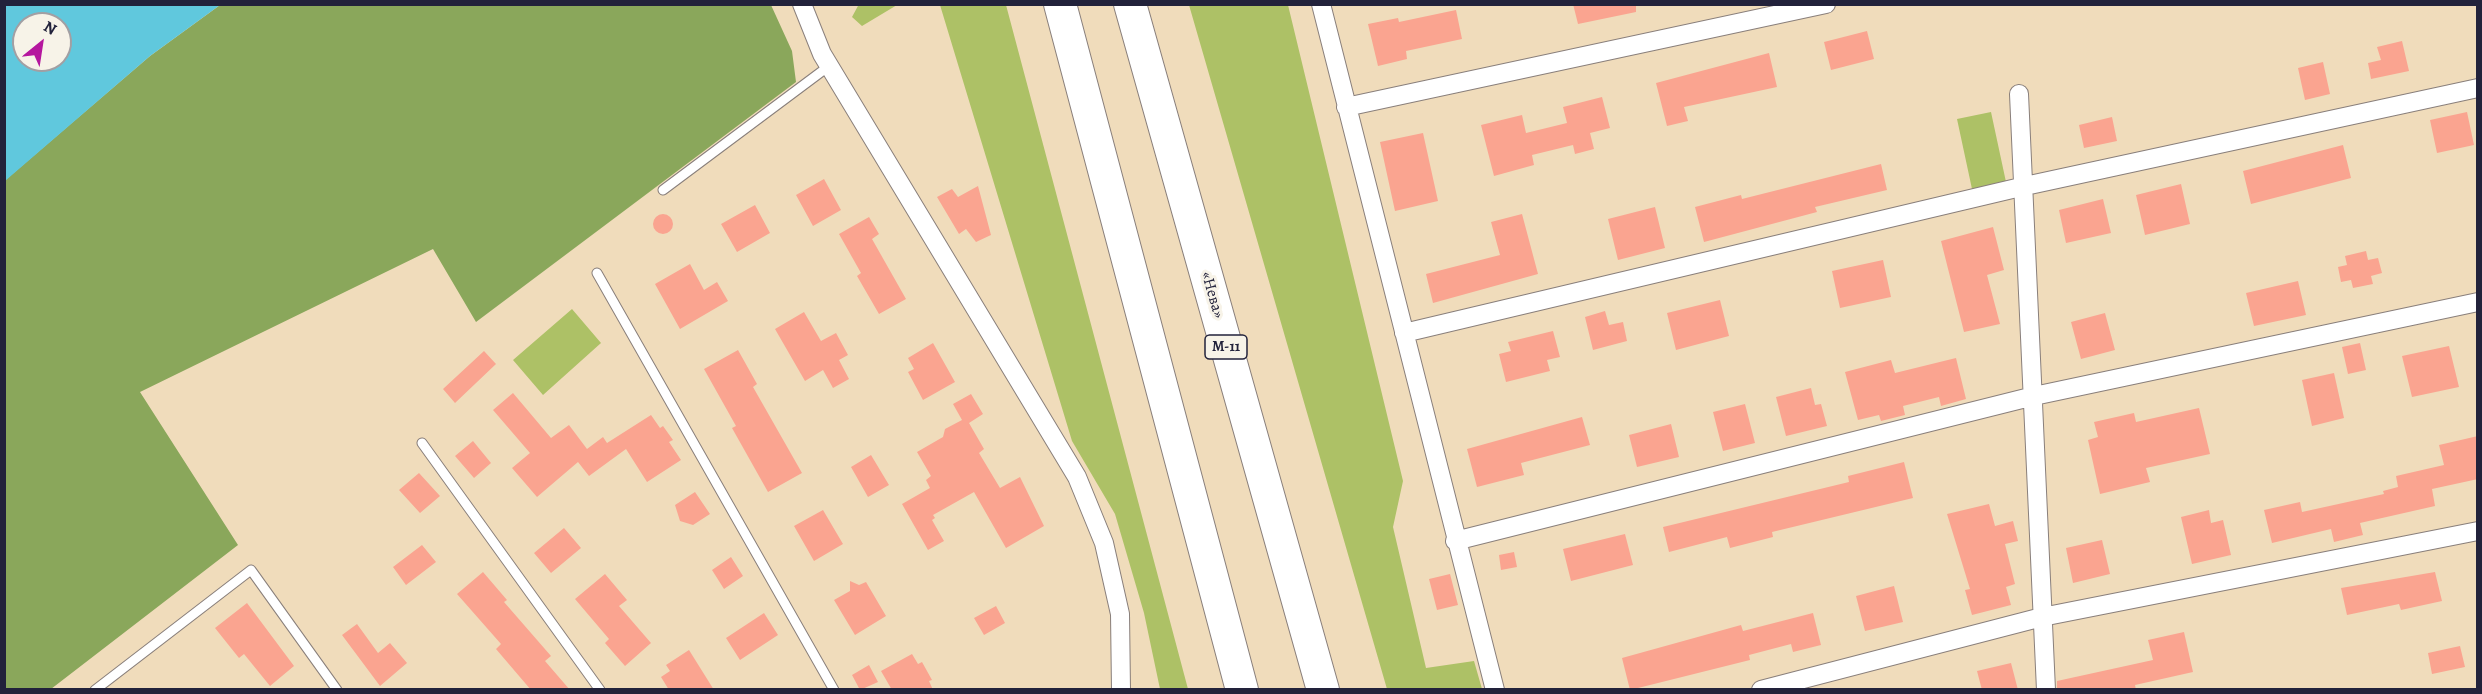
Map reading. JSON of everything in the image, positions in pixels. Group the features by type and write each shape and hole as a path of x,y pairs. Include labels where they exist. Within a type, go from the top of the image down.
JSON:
{"highway":[{"path":"1060,4 1242,690"},
{"name":"«Нева»","path":"1130,4 1323,690"}],"street":[{"path":"802,4 829,66 1077,477 1104,543 1120,614 1121,690"},
{"path":"1321,4 1455,541 1495,690"},
{"path":"1346,107 1826,4"},
{"path":"1404,333 2025,186 2478,88"},
{"path":"2019,94 2025,186 2046,690"},
{"path":"1455,541 2034,396 2478,302"},
{"path":"1761,690 2042,618 2478,531"}],"lane":[{"path":"663,190 829,66"},
{"path":"597,273 834,690"},
{"path":"422,443 600,690"},
{"path":"95,690 251,570 337,690"}],"green space":[{"path":"859,4 897,5 862,26 852,17"},
{"path":"220,5 771,5 792,51 796,82 476,322 433,249 140,392 238,545 51,689 5,689 4,181 150,56"},
{"path":"940,5 1006,5 1188,689 1160,689 1144,613 1115,514 1072,441"},
{"path":"1189,5 1288,5 1403,481 1393,527 1426,668 1474,661 1482,689 1387,689"},
{"path":"1991,112 2006,182 1972,189 1957,119"},
{"path":"572,309 601,343 543,395 513,360"}],"water":[{"path":"5,4 220,4 150,56 5,181"}],"building":[{"path":"1573,4 1636,4 1636,12 1578,24"},
{"path":"1456,10 1462,39 1406,51 1407,59 1378,66 1368,24 1398,18 1399,22"},
{"path":"1867,31 1874,59 1831,70 1824,42"},
{"path":"2402,41 2409,71 2371,79 2368,63 2381,60 2377,47"},
{"path":"1769,53 1777,87 1684,107 1688,121 1667,126 1656,83"},
{"path":"2323,62 2330,94 2305,100 2298,68"},
{"path":"1602,97 1610,128 1590,133 1594,149 1575,154 1573,145 1532,155 1534,165 1494,176 1481,125 1522,115 1526,133 1567,123 1563,107"},
{"path":"2467,112 2474,145 2437,153 2430,120"},
{"path":"2112,117 2117,141 2084,148 2079,125"},
{"path":"1423,133 1438,201 1395,211 1380,142"},
{"path":"2343,145 2351,178 2251,204 2243,171"},
{"path":"1881,164 1887,190 1815,207 1817,212 1704,242 1695,207 1741,195 1742,199"},
{"path":"824,179 841,210 813,226 796,195"},
{"path":"2181,184 2190,224 2145,235 2136,195"},
{"path":"978,186 991,235 976,242 966,229 959,234 937,197 952,189 958,197"},
{"path":"2103,199 2111,233 2066,243 2059,210"},
{"path":"755,205 770,233 737,252 721,224"},
{"path":"1655,207 1665,248 1618,260 1608,219"},
{"path":"663,214 670,217 673,224 670,231 663,234 656,231 653,224 656,217"},
{"path":"1522,214 1538,274 1433,303 1426,274 1500,255 1491,222"},
{"path":"869,217 879,234 872,239 906,299 879,314 857,276 861,273 839,234"},
{"path":"1993,227 2004,270 1987,275 2000,324 1964,332 1941,241"},
{"path":"2366,251 2368,260 2378,258 2382,273 2371,276 2373,284 2353,288 2351,280 2341,282 2338,267 2347,265 2345,256"},
{"path":"1883,260 1891,297 1840,308 1832,271"},
{"path":"690,264 704,290 717,282 728,301 680,329 655,284"},
{"path":"2298,281 2306,315 2254,326 2246,293"},
{"path":"1720,300 1729,336 1676,350 1667,313"},
{"path":"1605,311 1609,325 1623,322 1627,341 1593,350 1585,317"},
{"path":"804,312 821,341 836,333 848,355 839,360 849,379 833,388 823,370 805,381 775,329"},
{"path":"2105,313 2115,350 2081,359 2071,322"},
{"path":"1553,331 1560,357 1547,360 1550,371 1506,382 1499,354 1511,351 1508,342"},
{"path":"933,343 955,382 923,400 908,372 914,369 908,358"},
{"path":"2360,343 2366,370 2348,374 2342,347"},
{"path":"2449,346 2459,387 2412,397 2402,356"},
{"path":"738,350 757,384 753,387 802,473 768,492 732,428 736,426 704,369"},
{"path":"484,351 496,364 455,403 443,389"},
{"path":"1956,358 1966,399 1941,406 1939,397 1903,406 1905,415 1881,421 1879,415 1858,420 1845,372 1891,360 1895,373"},
{"path":"2334,373 2344,418 2312,426 2302,380"},
{"path":"1811,388 1815,405 1821,404 1827,426 1786,436 1776,397"},
{"path":"513,393 551,438 569,425 587,449 603,437 607,443 651,415 660,428 663,426 673,440 669,442 681,460 647,482 626,449 589,476 578,462 537,497 512,468 530,453 493,410"},
{"path":"971,394 983,414 969,423 984,449 979,453 1000,488 1020,477 1044,526 1006,548 974,492 933,515 935,518 932,520 944,541 928,550 902,504 930,488 926,480 931,476 917,452 943,437 945,429 962,420 953,404"},
{"path":"1745,404 1755,443 1723,451 1713,412"},
{"path":"2199,408 2210,454 2146,468 2150,482 2100,494 2088,440 2098,437 2094,422 2134,413 2136,422"},
{"path":"1582,417 1590,445 1521,463 1524,475 1477,487 1467,449"},
{"path":"1671,424 1679,457 1637,467 1629,435"},
{"path":"2478,436 2478,479 2432,489 2435,506 2360,523 2363,535 2334,542 2331,529 2272,543 2264,510 2300,502 2302,512 2384,494 2383,491 2398,487 2396,476 2444,465 2439,445"},
{"path":"473,441 491,463 474,478 455,456"},
{"path":"871,455 889,485 868,497 851,467"},
{"path":"1904,462 1913,498 1772,532 1773,537 1730,548 1727,537 1669,552 1663,527 1849,482 1848,476"},
{"path":"419,473 440,496 420,513 399,490"},
{"path":"695,492 710,514 693,525 680,521 675,505"},
{"path":"1989,504 1995,526 2013,521 2018,541 2005,544 2015,584 2006,587 2011,605 1972,615 1965,590 1970,589 1947,514"},
{"path":"823,510 843,544 814,561 794,526"},
{"path":"2209,510 2211,523 2223,520 2231,555 2192,564 2181,517"},
{"path":"564,528 581,548 551,573 534,553"},
{"path":"1625,534 1633,565 1571,581 1563,549"},
{"path":"2102,540 2110,574 2073,583 2066,548"},
{"path":"422,545 436,562 406,585 393,567"},
{"path":"1514,552 1517,567 1501,570 1499,555"},
{"path":"731,557 743,576 724,589 712,570"},
{"path":"483,572 507,600 504,602 551,656 545,661 570,690 531,690 496,649 501,644 457,594"},
{"path":"2435,572 2442,601 2401,610 2399,604 2347,615 2341,588"},
{"path":"605,574 627,600 619,606 651,643 625,666 605,643 609,639 575,599"},
{"path":"1450,574 1458,605 1437,610 1429,579"},
{"path":"850,581 859,585 866,582 886,616 855,635 834,600 850,591"},
{"path":"1894,586 1903,622 1865,631 1856,596"},
{"path":"247,603 294,666 270,686 244,654 239,658 215,628"},
{"path":"996,606 1005,623 984,635 974,618"},
{"path":"764,613 778,635 740,660 726,638"},
{"path":"1813,613 1821,645 1793,652 1791,644 1749,655 1750,660 1630,690 1622,658 1741,625 1743,631"},
{"path":"357,624 378,653 390,643 407,663 380,686 342,635"},
{"path":"2184,632 2193,672 2135,685 2136,690 2057,690 2057,681 2153,660 2148,640"},
{"path":"2460,646 2465,667 2432,674 2428,653"},
{"path":"689,650 714,690 669,690 661,677 670,671 666,665"},
{"path":"912,654 918,664 922,662 932,680 929,681 933,690 892,690 881,671"},
{"path":"2011,663 2018,690 1982,690 1977,671"},
{"path":"869,665 878,682 860,690 852,675"}]}
